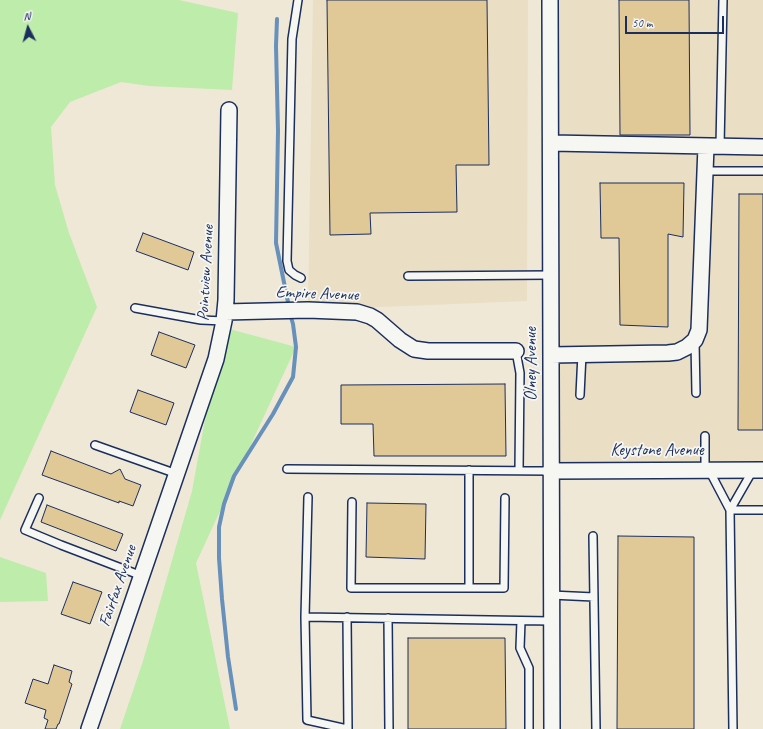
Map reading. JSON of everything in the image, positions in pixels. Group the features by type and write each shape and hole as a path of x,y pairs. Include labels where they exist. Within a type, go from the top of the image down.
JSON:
{"street":[{"name":"Olney Avenue","path":"550,0 550,471 552,729"},
{"name":"Pointview Avenue","path":"183,455 216,359 225,316 229,110"},
{"path":"551,143 763,147"},
{"path":"551,355 668,353 677,352 687,347 695,340 699,330 705,171 713,146"},
{"name":"Empire Avenue","path":"225,316 308,310 357,312 377,320 408,346 414,349 428,351 516,351"},
{"name":"Fairfax Avenue","path":"89,729 183,455"},
{"name":"Keystone Avenue","path":"550,471 758,470"}],"lane":[{"path":"298,0 292,38 287,261 289,270 302,278"},
{"path":"713,146 723,0"},
{"path":"705,171 763,171"},
{"path":"408,276 551,275"},
{"path":"135,308 202,320 225,316"},
{"path":"695,340 696,393"},
{"path":"516,351 520,373 519,470"},
{"path":"580,395 582,354"},
{"path":"705,436 707,470 730,510 733,729"},
{"path":"96,445 177,474"},
{"path":"287,469 550,471"},
{"path":"469,470 469,588"},
{"path":"730,510 758,470"},
{"path":"308,497 305,616 308,720 347,729 347,617"},
{"path":"39,498 25,530 142,576"},
{"path":"352,502 351,588 504,588 505,498"},
{"path":"730,510 763,510"},
{"path":"594,536 596,729"},
{"path":"551,595 594,597"},
{"path":"305,616 551,621"},
{"path":"388,618 389,729"},
{"path":"521,621 520,648 529,668 529,729"}],"shaded area":[{"path":"313,0 528,0 527,301 308,310"},
{"path":"552,0 763,0 763,470 550,471"}],"green space":[{"path":"0,0 179,0 238,13 232,90 149,86 121,82 70,102 51,127 55,185 69,233 97,307 0,520"},
{"path":"222,327 296,347 196,563 230,729 120,729 143,661 192,491"},
{"path":"0,557 46,573 48,601 0,602"}],"building":[{"path":"327,0 487,0 489,165 456,165 457,212 370,213 371,234 330,235"},
{"path":"619,0 689,0 690,135 620,135"},
{"path":"600,183 684,183 683,237 668,234 668,327 620,325 619,238 601,238"},
{"path":"739,194 763,194 763,430 738,430"},
{"path":"143,233 194,252 188,270 136,251"},
{"path":"159,332 195,345 186,368 151,355"},
{"path":"505,384 506,456 374,456 373,424 341,424 341,385"},
{"path":"138,390 174,403 166,425 130,412"},
{"path":"51,451 111,474 120,469 125,479 141,485 133,506 119,501 119,503 42,475"},
{"path":"367,503 426,504 425,559 366,557"},
{"path":"47,505 123,534 116,551 41,522"},
{"path":"618,536 694,537 694,729 617,729"},
{"path":"73,582 102,592 90,624 61,614"},
{"path":"408,638 505,638 506,729 408,729"},
{"path":"54,665 72,671 69,682 72,684 56,729 45,729 48,720 44,718 46,710 25,703 33,679 48,684"}],"waterway":[{"path":"277,19 276,46 278,131 276,243 289,307"},
{"path":"236,709 228,657 222,599 219,558 219,527 224,504 234,476 273,414 293,377 296,347 290,314"}]}
